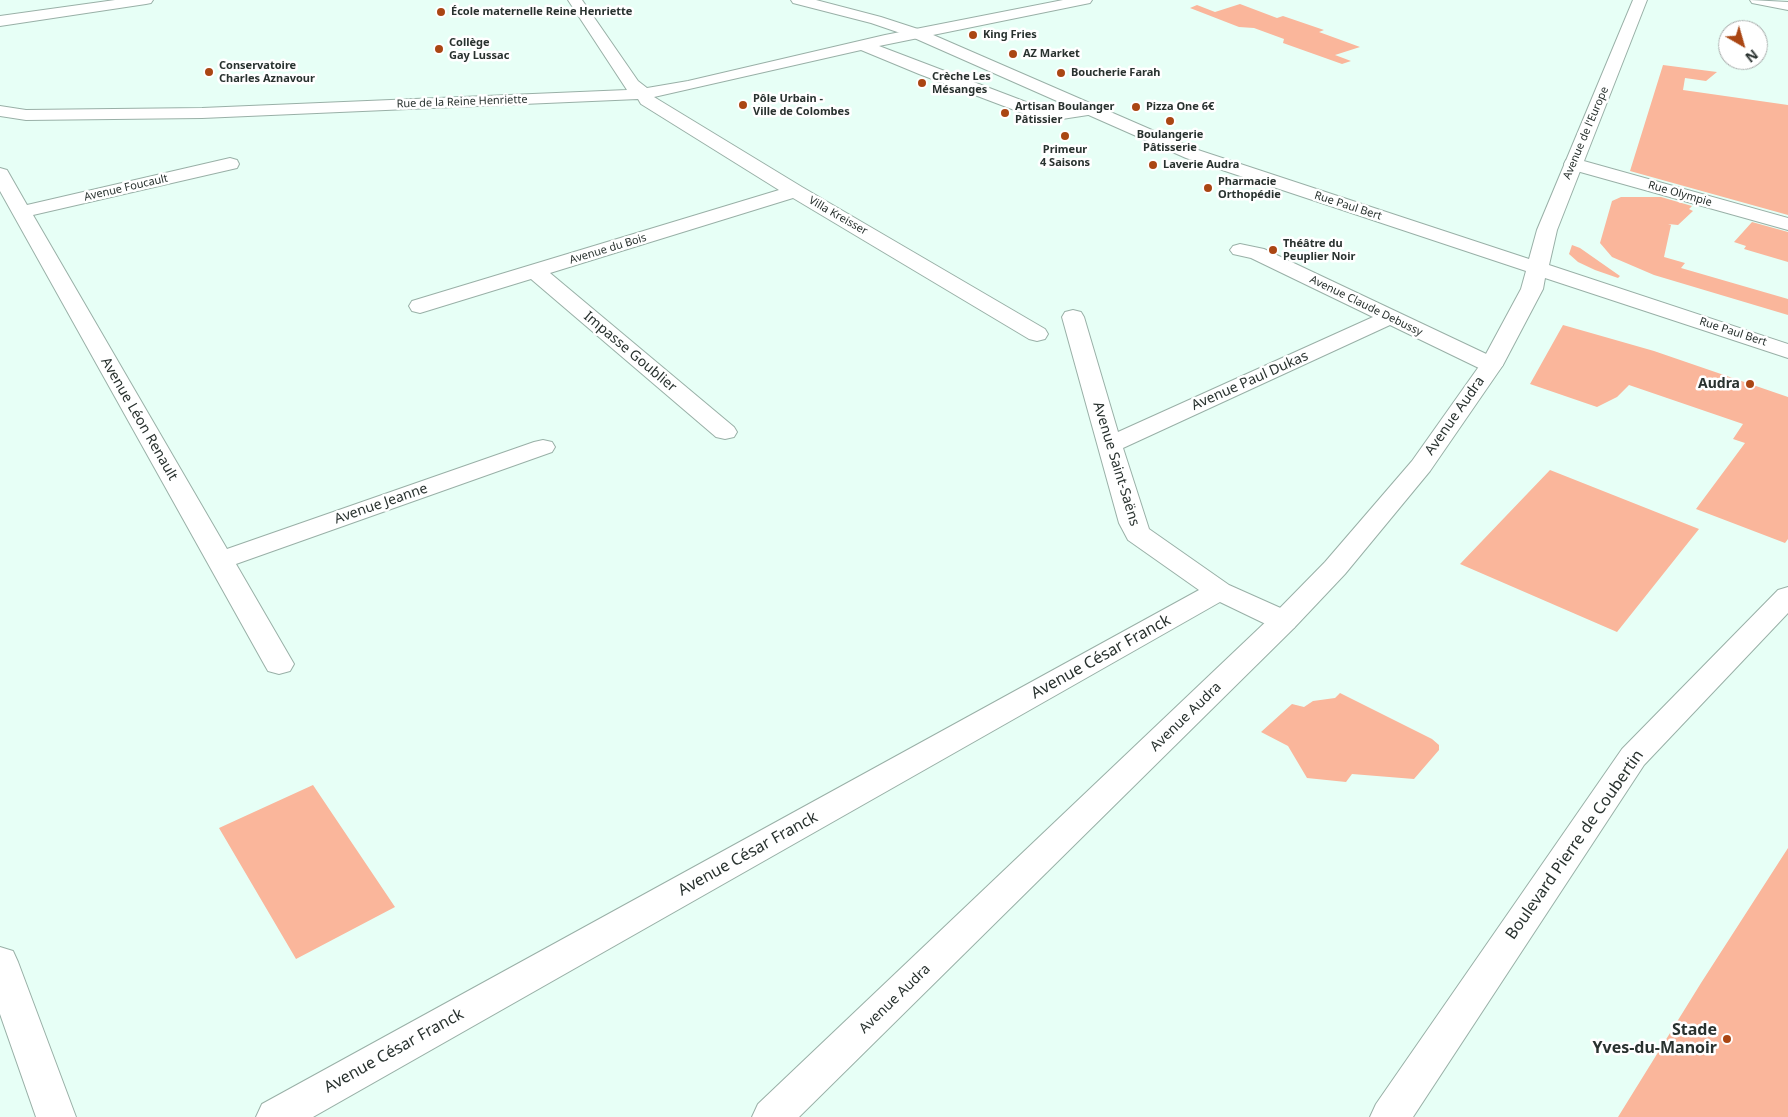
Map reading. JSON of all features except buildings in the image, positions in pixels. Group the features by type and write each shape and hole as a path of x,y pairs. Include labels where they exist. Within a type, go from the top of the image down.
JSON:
{"street":[{"path":"0,21 146,0"},
{"name":"Villa Kreisser","path":"575,0 632,85 644,94 647,100 795,191 1037,334"},
{"name":"Rue Paul Bert","path":"798,0 882,21 918,34 1192,154 1788,350"},
{"name":"Rue de la Reine Henriette","path":"4,113 63,115 202,112 644,94 688,86 862,45 1084,0"},
{"name":"Avenue de l'Europe","path":"1537,268 1547,230 1640,0"},
{"path":"1757,0 1788,6"},
{"path":"862,45 925,71 1031,110 1062,114 1088,110"},
{"name":"Avenue Foucault","path":"21,212 230,164"},
{"name":"Rue Olympie","path":"1573,164 1788,224"},
{"name":"Avenue Léon Renault","path":"0,174 279,664"},
{"name":"Avenue du Bois","path":"420,306 795,191"},
{"name":"Avenue Claude Debussy","path":"1240,250 1257,253 1491,365"},
{"name":"Avenue Audra","path":"772,1117 1284,621 1335,568 1421,466 1491,365 1532,289 1537,268"},
{"name":"Impasse Goublier","path":"535,271 726,432"},
{"name":"Avenue Saint-Saëns","path":"1073,317 1132,522 1138,534 1219,591 1284,621"},
{"name":"Avenue Paul Dukas","path":"1110,445 1390,318"},
{"name":"Avenue Jeanne","path":"219,560 543,447"},
{"name":"Avenue César Franck","path":"276,1117 1219,591"},
{"name":"Boulevard Pierre de Coubertin","path":"1390,1117 1633,756 1788,596"},
{"path":"0,962 56,1117"}],"shaded area":[{"path":"1240,4 1277,18 1283,16 1324,30 1319,32 1360,47 1335,55 1351,61 1342,64 1283,43 1284,39 1254,28 1239,27 1190,8 1197,5 1215,12"},
{"path":"1663,65 1717,72 1706,81 1685,78 1683,90 1788,105 1788,215 1630,171"},
{"path":"1621,197 1661,197 1692,206 1689,209 1693,211 1678,225 1668,224 1671,225 1664,257 1685,263 1681,268 1788,299 1788,315 1654,275 1612,257 1600,243 1612,201"},
{"path":"1752,222 1788,232 1788,262 1744,249 1746,246 1734,242"},
{"path":"1572,245 1580,248 1620,276 1618,278 1578,262 1569,254"},
{"path":"1563,325 1654,351 1788,397 1788,539 1785,543 1696,509 1745,443 1733,439 1743,424 1629,385 1617,397 1597,407 1530,384"},
{"path":"1550,470 1699,529 1617,632 1460,564"},
{"path":"1340,693 1432,739 1439,745 1439,750 1414,779 1352,774 1346,782 1307,778 1288,746 1261,732 1292,704 1304,707 1313,701 1335,698"},
{"path":"313,785 395,907 296,959 219,828"},
{"name":"Stade Yves-du-Manoir","path":"1788,848 1788,1117 1618,1117 1701,983"}],"place":[{"name":"École maternelle Reine Henriette","path":"441,12"},
{"name":"King Fries","path":"973,35"},
{"name":"Collège Gay Lussac","path":"439,49"},
{"name":"AZ Market","path":"1013,54"},
{"name":"Conservatoire Charles Aznavour","path":"209,72"},
{"name":"Boucherie Farah","path":"1061,73"},
{"name":"Crèche Les Mésanges","path":"922,83"},
{"name":"Pôle Urbain - Ville de Colombes","path":"743,105"},
{"name":"Pizza One 6€","path":"1136,107"},
{"name":"Artisan Boulanger Pâtissier","path":"1005,113"},
{"name":"Boulangerie Pâtisserie","path":"1170,121"},
{"name":"Primeur 4 Saisons","path":"1065,136"},
{"name":"Laverie Audra","path":"1153,165"},
{"name":"Pharmacie Orthopédie","path":"1208,188"},
{"name":"Théâtre du Peuplier Noir","path":"1273,250"},
{"name":"Audra","path":"1750,384"},
{"name":"Stade Yves-du-Manoir","path":"1727,1039"}]}
